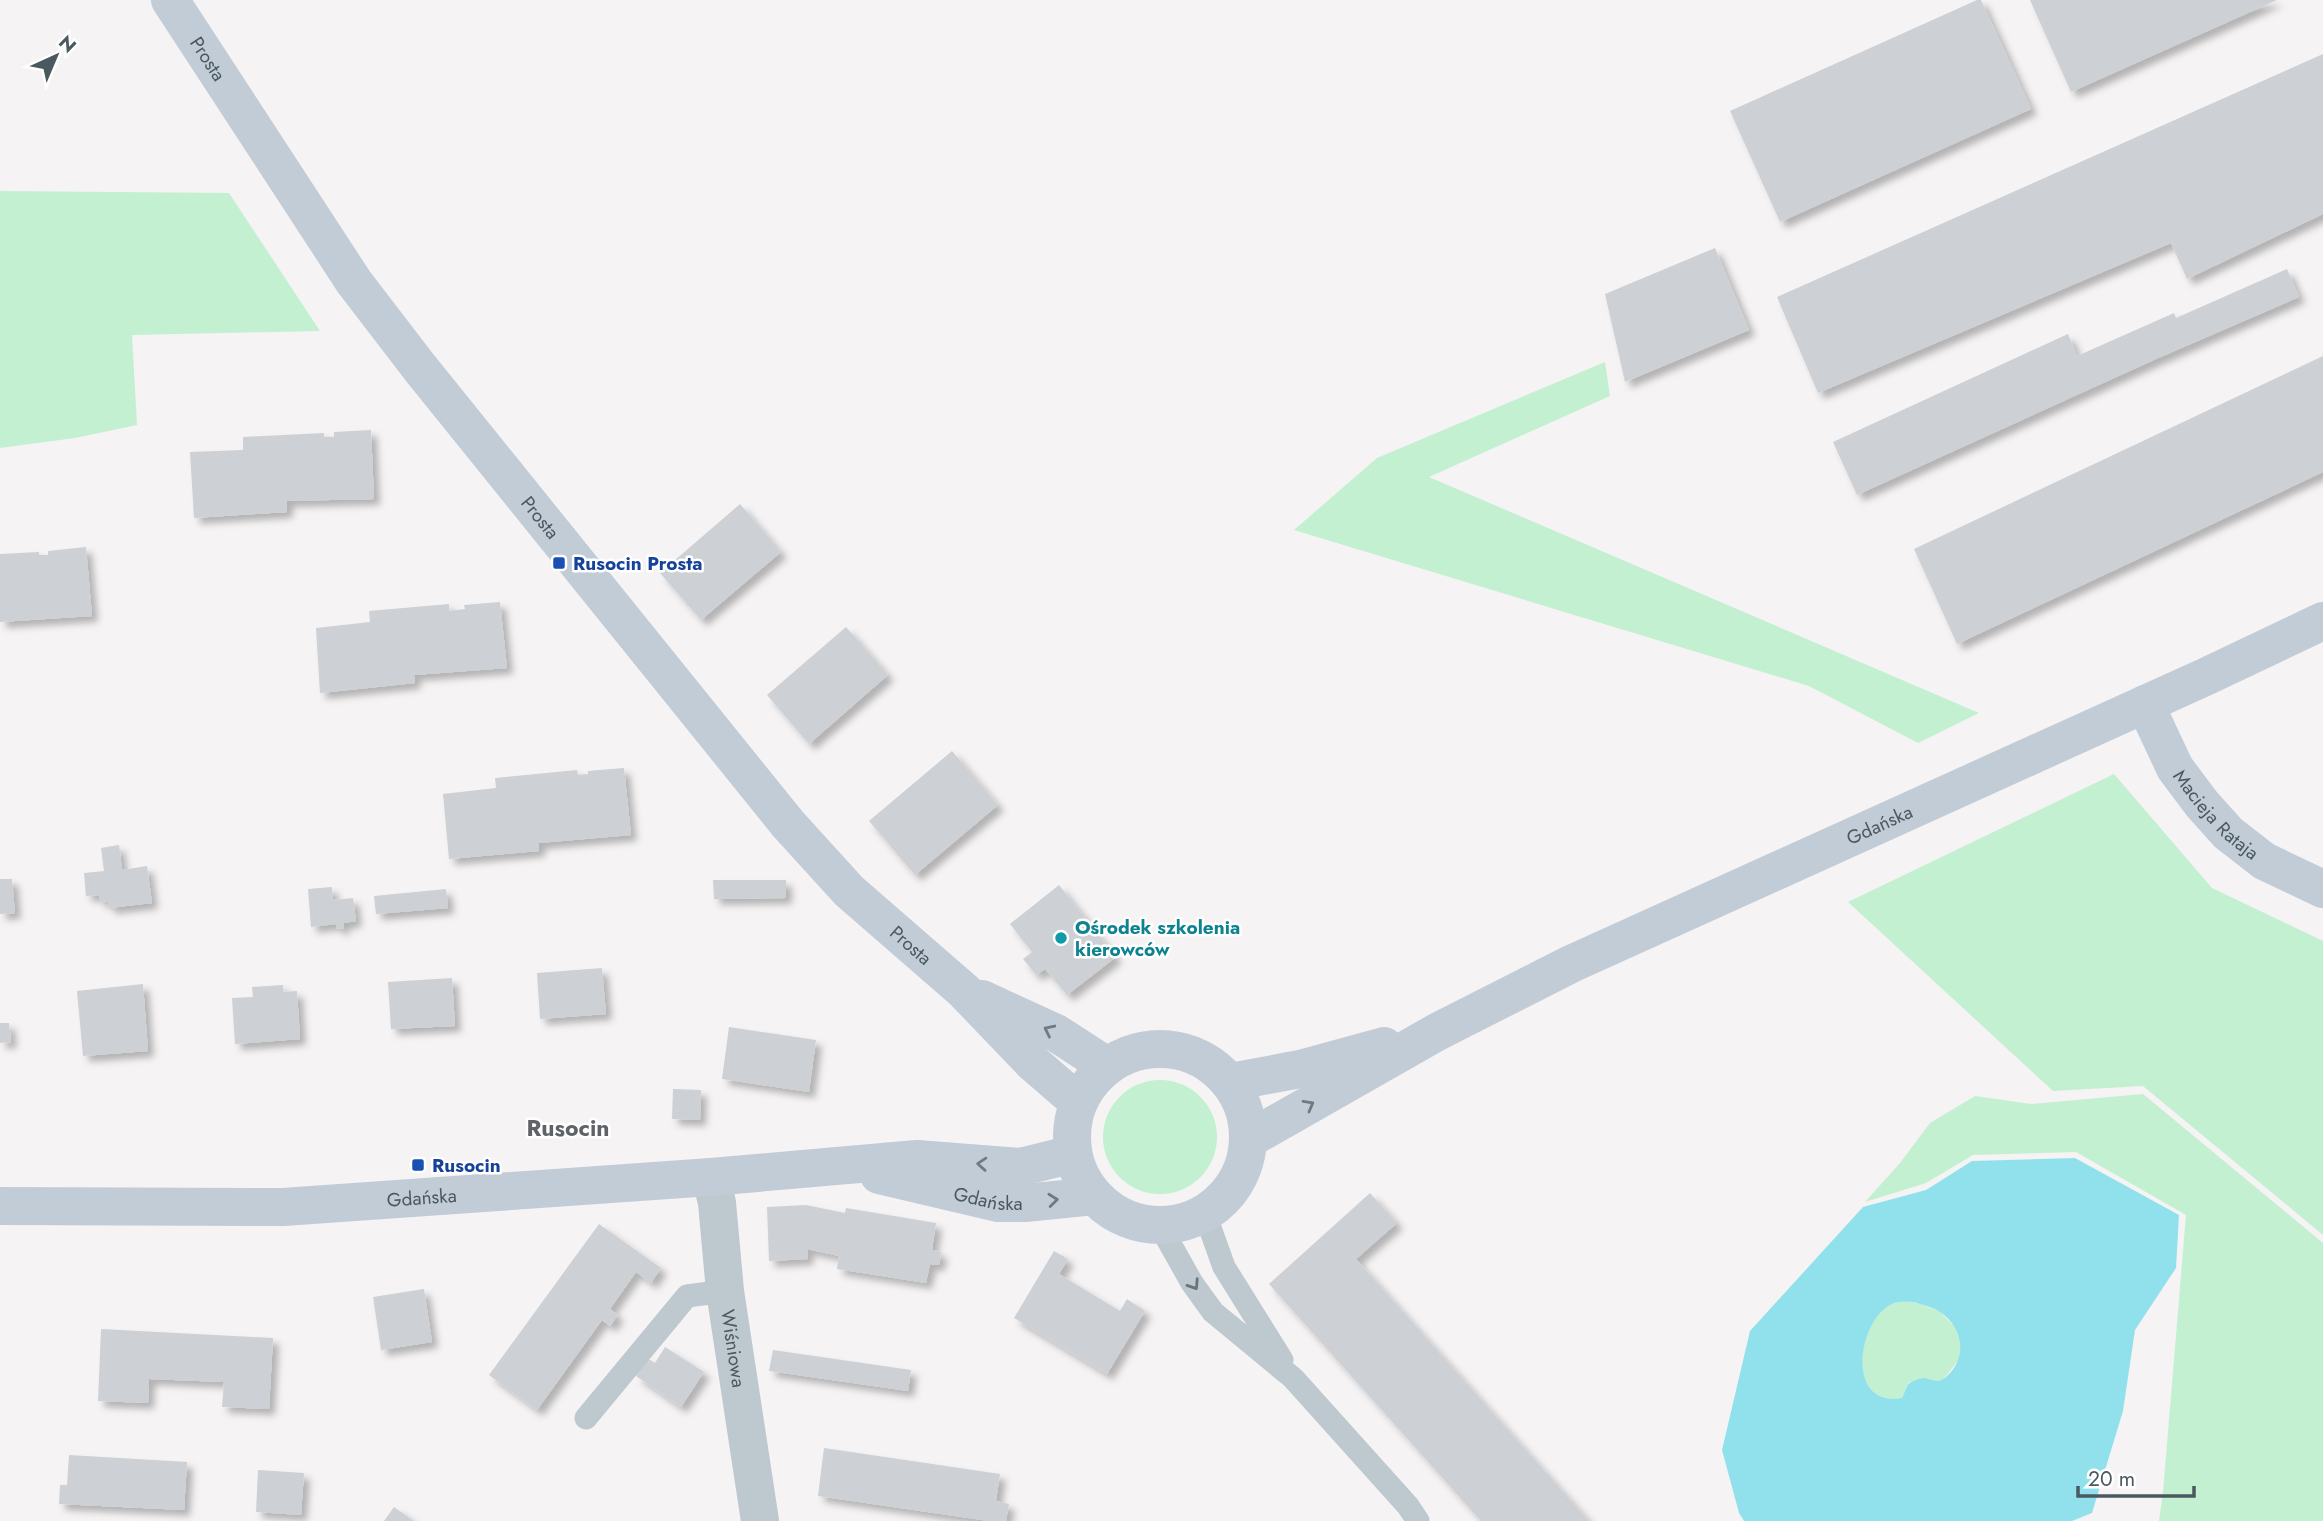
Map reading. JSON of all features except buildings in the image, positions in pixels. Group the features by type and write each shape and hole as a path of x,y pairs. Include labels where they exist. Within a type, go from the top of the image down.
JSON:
{"street":[{"name":"Prosta","path":"170,0 354,282 420,368 788,824 849,891 964,991 1033,1063 1078,1102"},
{"name":"Gdańska","path":"1249,1139 1437,1032 1571,964 2323,621"},
{"name":"Macieja Rataja","path":"2145,704 2175,768 2228,833 2264,861 2323,888"},
{"name":"Prosta","path":"964,991 1056,1033 1107,1066"},
{"name":"Gdańska","path":"1231,1082 1300,1069 1437,1032"},
{"path":"1172,1049 1205,1060 1231,1082 1245,1109 1249,1139 1246,1161 1237,1182 1223,1200 1205,1214 1183,1223 1160,1226 1135,1222 1113,1212 1094,1196 1081,1176 1073,1154 1073,1119 1078,1102 1090,1082 1107,1066 1138,1051 1172,1049"},
{"name":"Gdańska","path":"0,1206 283,1207 711,1177 917,1159 1021,1167 1073,1154"},
{"name":"Gdańska","path":"842,1167 998,1203 1094,1196"},
{"name":"Wiśniowa","path":"711,1177 725,1291 760,1521"}],"lane":[{"path":"1205,1214 1224,1267 1293,1378"},
{"path":"1160,1226 1192,1283 1213,1312 1293,1378 1408,1506 1418,1521"},
{"path":"586,1418 687,1296 725,1291"}],"green space":[{"path":"0,191 229,193 320,331 132,335 137,425 75,438 0,448"},
{"path":"1605,362 1610,396 1429,477 1979,713 1918,743 1809,686 1294,530 1377,458"},
{"path":"2114,774 2212,888 2323,941 2323,1235 2143,1086 2053,1091 1848,902"},
{"path":"1160,1080 1182,1084 1201,1096 1213,1115 1217,1137 1213,1159 1201,1178 1182,1190 1160,1194 1138,1190 1119,1178 1107,1159 1103,1137 1107,1115 1119,1096 1138,1084"},
{"path":"2143,1094 2323,1243 2323,1521 2159,1521 2186,1215 2076,1152 1973,1155 1926,1183 1865,1202 1900,1163 1930,1123 1975,1096 2031,1104"},
{"path":"1914,1302 1939,1311 1956,1328 1962,1343 1960,1358 1943,1380 1935,1382 1922,1378 1908,1383 1902,1398 1884,1397 1871,1390 1864,1377 1864,1343 1870,1327 1880,1313 1894,1303"}],"water":[{"path":"2075,1158 2179,1215 2176,1268 2135,1330 2123,1411 2092,1513 2072,1521 1744,1521 1739,1513 1722,1450 1750,1331 1863,1207 1926,1190 1972,1161","holes":["1914,1302 1931,1307 1948,1319 1958,1335 1960,1353 1952,1370 1942,1380 1918,1379 1908,1384 1902,1398 1884,1397 1871,1390 1864,1377 1862,1360 1865,1343 1871,1326 1880,1313 1894,1303"]}],"place":[{"name":"Rusocin Prosta","path":"559,563"},
{"name":"Ośrodek szkolenia kierowców","path":"1061,938"},
{"name":"Rusocin","path":"418,1165"}],"district":[{"name":"Rusocin","path":"568,1128"}]}
